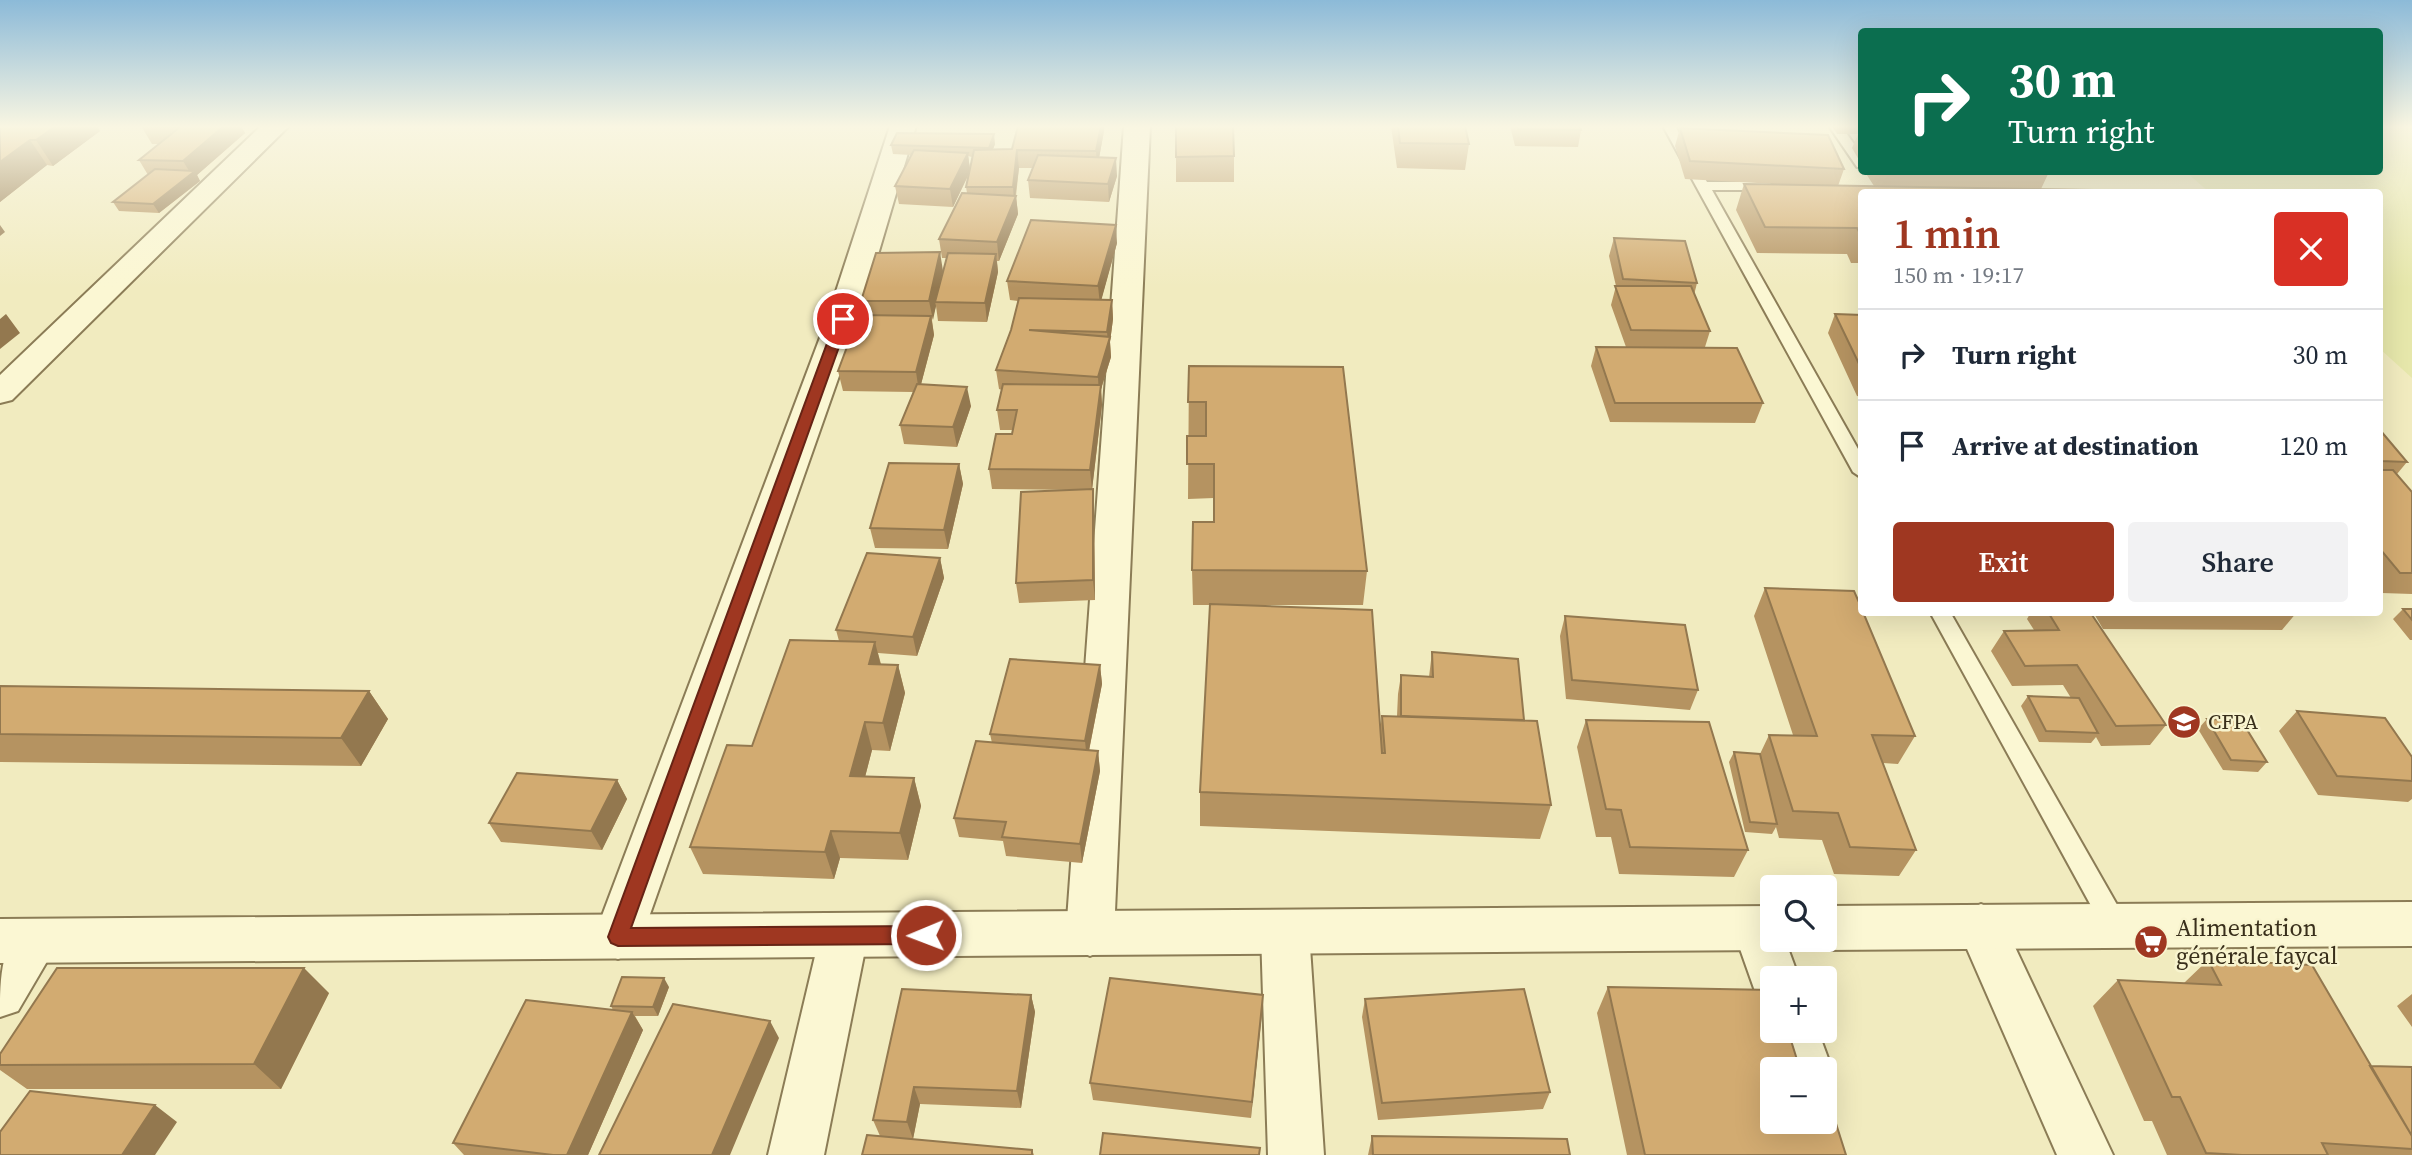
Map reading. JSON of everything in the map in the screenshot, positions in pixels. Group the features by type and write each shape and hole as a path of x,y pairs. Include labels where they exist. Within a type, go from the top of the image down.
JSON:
{"street":[{"path":"0,393 220,180"},
{"path":"618,937 843,319 886,180"},
{"path":"1090,934 1134,180"},
{"path":"1837,928 2412,923"},
{"path":"1981,926 2085,1155"},
{"path":"0,994 18,941 1760,928"},
{"path":"1285,932 1296,1155"},
{"path":"796,1155 844,935"}],"lane":[{"path":"1699,180 1858,465"},
{"path":"1702,186 1783,186"},
{"path":"1942,616 2115,925"}],"green space":[{"path":"2195,180 2412,180 2412,378 2383,352 2383,189 2206,189"}],"building":[{"path":"141,180 184,180 153,204 113,202"},
{"path":"898,180 955,180 950,189 895,186"},
{"path":"968,180 1014,180 1013,187 966,187"},
{"path":"1028,180 1109,180 1108,184"},
{"path":"1744,184 2036,189 1858,189 1858,230 1765,227"},
{"path":"962,193 1016,196 997,242 939,239"},
{"path":"1031,220 1116,225 1098,286 1007,281"},
{"path":"1614,238 1685,241 1697,283 1623,279"},
{"path":"940,252 929,301 861,301 876,253"},
{"path":"948,253 996,254 985,303 935,302"},
{"path":"1615,286 1691,286 1710,331 1631,330"},
{"path":"1019,298 1112,300 1107,332 1029,330 1110,337 1098,377 996,370 1011,330"},
{"path":"1835,314 1858,315 1858,362"},
{"path":"859,315 931,316 916,372 838,371"},
{"path":"1596,347 1737,348 1763,403 1615,403"},
{"path":"1189,366 1343,367 1367,571 1192,570 1193,522 1214,522 1214,464 1187,464 1187,436 1206,436 1206,402 1188,402"},
{"path":"917,384 967,387 953,427 900,425"},
{"path":"1003,384 1101,385 1090,470 989,469 996,434 1012,434 1017,410 997,410"},
{"path":"2383,434 2407,462 2383,461"},
{"path":"889,463 959,464 944,530 870,528"},
{"path":"2383,470 2393,470 2412,492 2412,573 2400,573 2383,553"},
{"path":"1093,489 1093,580 1016,583 1021,492"},
{"path":"867,553 940,558 913,637 836,630"},
{"path":"1765,588 1854,591 1858,600 1858,616 1865,616 1915,736 1872,735 1916,850 1850,847 1838,813 1793,811 1769,735 1817,736"},
{"path":"1210,604 1372,610 1382,753 1385,753 1382,716 1537,721 1551,805 1200,792"},
{"path":"2403,609 2412,609 2412,620"},
{"path":"1565,616 1685,625 1698,690 1572,680"},
{"path":"2050,616 2093,616 2166,725 2116,726 2077,665 2025,666 2004,631 2059,630"},
{"path":"790,640 875,642 869,664 898,665 883,723 865,722 850,776 914,778 900,833 831,831 825,852 690,847 727,745 752,746"},
{"path":"1432,652 1518,659 1524,720 1401,716 1401,675 1433,677"},
{"path":"1010,659 1100,665 1085,741 990,734"},
{"path":"0,686 369,691 341,738 0,734"},
{"path":"2028,696 2079,698 2098,733 2046,731"},
{"path":"2297,711 2385,718 2412,757 2412,781 2337,776"},
{"path":"2207,719 2241,720 2267,762 2231,760"},
{"path":"1586,720 1709,722 1748,850 1630,847 1621,810 1606,809"},
{"path":"976,741 1098,751 1080,844 1002,837 1006,822 954,818"},
{"path":"1734,752 1760,754 1777,824 1750,822"},
{"path":"517,773 617,780 591,831 489,823"},
{"path":"2208,960 2312,965 2412,1136 2412,1149 2322,1143 2328,1155 2206,1153 2180,1097 2172,1097 2118,980 2221,985"},
{"path":"57,968 304,968 254,1064 0,1065 0,1054"},
{"path":"622,977 664,978 653,1007 611,1006"},
{"path":"1110,978 1263,995 1252,1102 1090,1083"},
{"path":"1608,987 1760,990 1760,1043 1792,1043 1796,1057 1760,1057 1760,1134 1837,1134 1837,1127 1846,1155 1645,1155"},
{"path":"902,989 1031,995 1017,1091 914,1087 907,1122 873,1120"},
{"path":"1524,989 1550,1092 1382,1103 1365,999"},
{"path":"526,1000 632,1012 567,1155 453,1143"},
{"path":"673,1004 770,1021 712,1155 599,1155"},
{"path":"2370,1066 2412,1067 2412,1136"},
{"path":"30,1091 155,1105 122,1155 0,1155 0,1132"},
{"path":"1103,1133 1260,1148 1259,1155 1100,1155"},
{"path":"867,1135 1032,1150 1032,1155 862,1155"},
{"path":"1372,1136 1567,1139 1570,1155 1373,1155"}],"place":[{"name":"CFPA","path":"2184,722"},
{"name":"Alimentation générale faycal","path":"2151,942"}],"route":[{"path":"843,319 618,937 926,935"}]}
